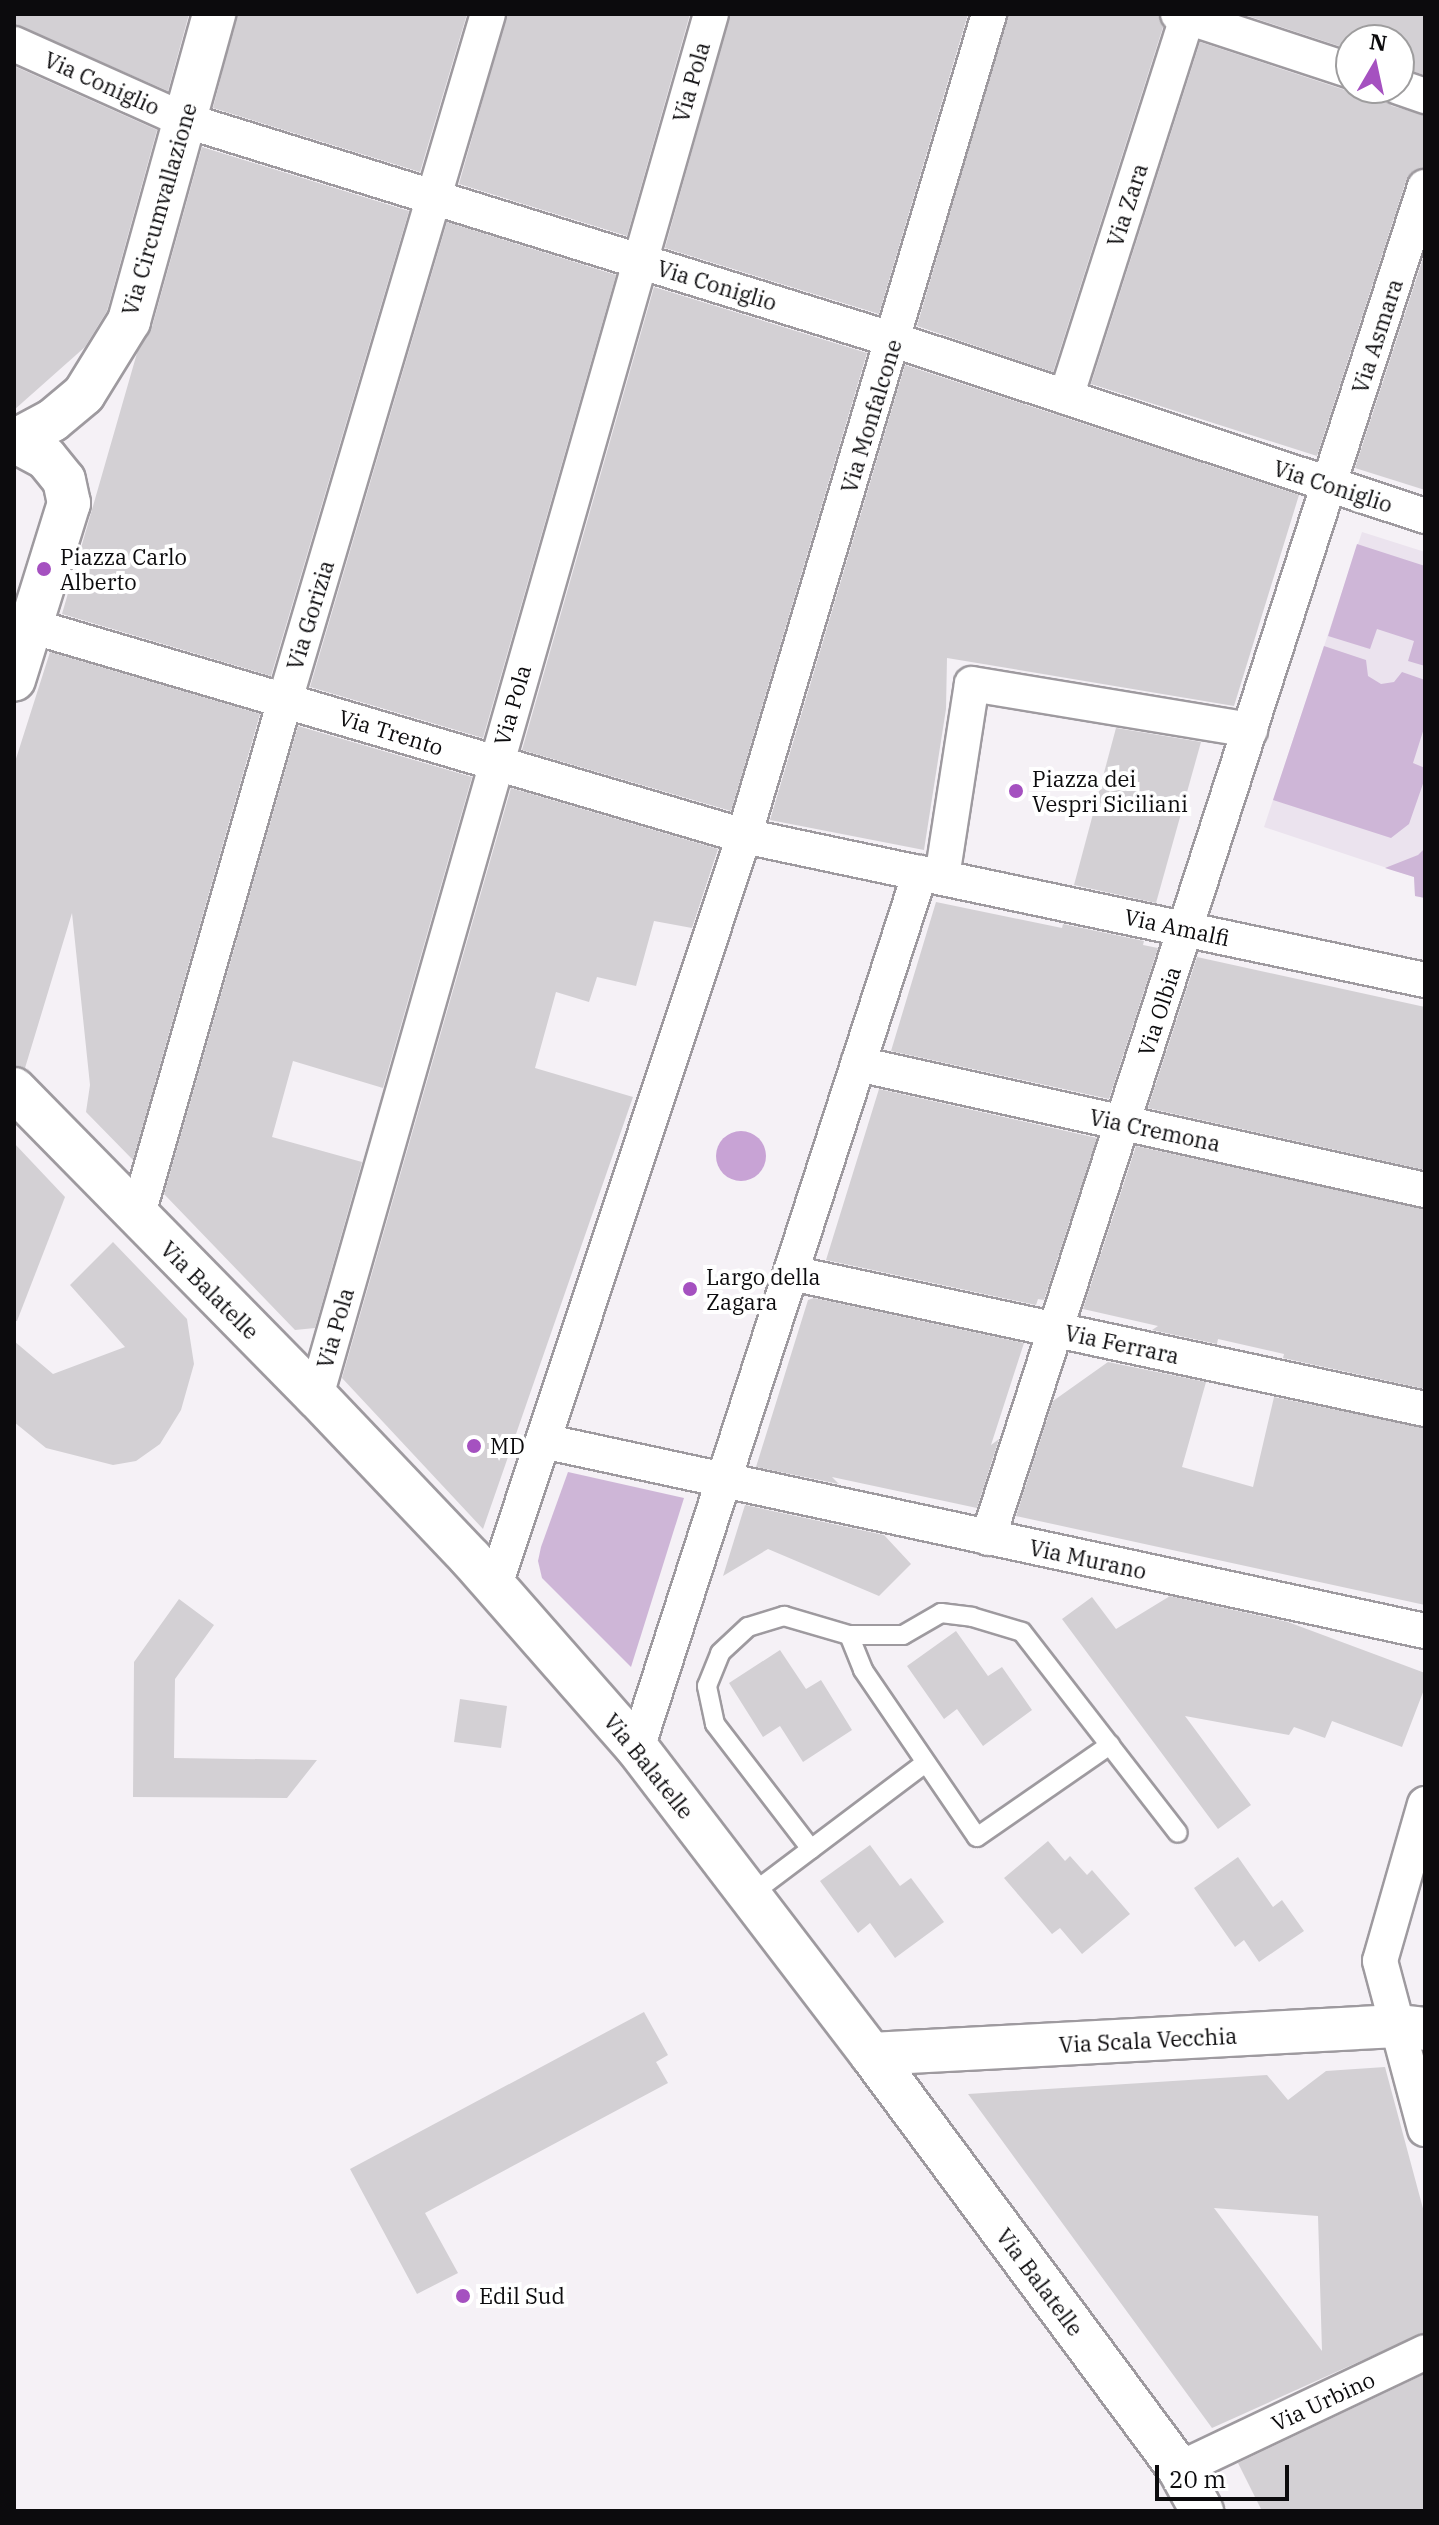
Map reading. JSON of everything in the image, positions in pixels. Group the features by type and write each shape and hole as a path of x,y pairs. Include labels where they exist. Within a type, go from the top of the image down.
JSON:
{"street":[{"name":"Via Circumvallazione","path":"14,441 53,420 84,394 129,321 214,14"},
{"name":"Via Gorizia","path":"137,1217 285,700 488,14"},
{"name":"Via Pola","path":"316,1396 711,14"},
{"name":"Via Monfalcone","path":"495,1585 894,340 989,14"},
{"path":"1184,15 1335,66"},
{"name":"Via Zara","path":"1066,397 1184,15"},
{"name":"Via Coniglio","path":"14,44 184,120 894,340 1425,516"},
{"name":"Via Asmara","path":"1329,484 1419,228 1425,187"},
{"path":"14,441 46,458 64,480 69,503 44,630 14,680"},
{"name":"Via Olbia","path":"988,1538 1329,484"},
{"name":"Via Trento","path":"44,630 495,763 740,828"},
{"path":"637,1748 737,1484 871,1067 931,875 972,684 1250,730"},
{"name":"Via Amalfi","path":"740,828 931,875 1425,980"},
{"name":"Via Cremona","path":"871,1067 1425,1190"},
{"name":"Via Balatelle","path":"14,1089 316,1396 495,1585 637,1748 871,2054 1179,2469 1202,2511"},
{"name":"Via Ferrara","path":"805,1276 1425,1409"},
{"name":"Via Murano","path":"543,1441 1425,1631"},
{"path":"1425,1804 1418,1847 1380,1961 1411,2028 1425,2129"},
{"name":"Via Scala Vecchia","path":"871,2054 1411,2028"},
{"name":"Via Urbino","path":"1179,2469 1425,2352"}],"lane":[{"path":"811,1849 715,1724 707,1686 720,1653 748,1627 784,1616 849,1635 903,1635 941,1613 972,1617 1022,1632 1178,1833"},
{"path":"849,1635 863,1670 977,1837 1110,1745"},
{"path":"750,1895 925,1763"}],"shaded area":[{"path":"1362,532 1425,552 1425,898 1415,896 1414,877 1264,827"},
{"path":"1357,544 1425,566 1425,666 1408,661 1414,641 1377,629 1370,649 1328,636"},
{"path":"1324,646 1366,660 1368,676 1381,684 1394,682 1402,672 1425,680 1425,725 1413,763 1425,768 1425,778 1409,824 1391,838 1273,800"},
{"path":"1425,848 1425,898 1415,896 1414,877 1385,868 1418,855"},
{"path":"741,1131 759,1138 766,1156 759,1174 741,1181 723,1174 716,1156 723,1138"},
{"path":"568,1472 684,1498 631,1667 542,1578 538,1561 541,1547"}],"building":[{"path":"14,14 189,14 168,91 14,24"},
{"path":"237,14 467,14 420,172 213,108"},
{"path":"507,14 690,14 627,236 459,184"},
{"path":"730,14 968,14 879,314 665,248"},
{"path":"1008,14 1159,14 1163,27 1053,372 917,326"},
{"path":"1242,14 1425,14 1425,75 1415,72 1415,24 1335,24 1335,45"},
{"path":"1200,42 1335,87 1335,104 1389,104 1425,115 1425,168 1412,172 1406,181 1317,456 1091,384"},
{"path":"14,66 157,130 107,311 85,347 14,410"},
{"path":"202,147 409,211 271,676 62,614 137,353 152,327"},
{"path":"447,222 616,275 483,738 310,687"},
{"path":"1425,252 1425,490 1355,468"},
{"path":"654,287 867,353 731,811 522,750"},
{"path":"905,365 1299,495 1234,706 947,658 946,709 924,850 770,820"},
{"path":"50,652 260,714 133,1160 86,1112 90,1085 72,913 25,1068 14,1066 14,765"},
{"path":"298,726 472,777 383,1088 293,1061 272,1137 362,1162 315,1328 295,1330 164,1194"},
{"path":"1116,728 1201,742 1156,903 1074,885"},
{"path":"511,788 718,849 692,928 654,921 636,986 597,977 589,1002 556,992 535,1068 633,1097 483,1529 342,1378"},
{"path":"936,902 1062,928 1063,924 1144,941 1143,945 1158,948 1109,1099 891,1051"},
{"path":"1197,957 1425,1007 1425,1170 1148,1108"},
{"path":"879,1089 1097,1138 1044,1300 1038,1299 1036,1305 826,1260"},
{"path":"14,1143 65,1197 17,1321 14,1321"},
{"path":"1136,1146 1425,1209 1425,1389 1283,1358 1284,1354 1218,1339 1217,1344 1152,1330 1158,1326 1083,1309"},
{"path":"113,1242 187,1319 194,1364 181,1410 160,1444 136,1461 113,1465 46,1448 14,1422 14,1341 53,1374 125,1347 70,1285"},
{"path":"814,1298 1024,1343 991,1445 999,1439 977,1508 832,1477 839,1484 756,1467 808,1300"},
{"path":"1108,1362 1206,1382 1182,1467 1253,1487 1274,1397 1425,1428 1425,1605 1016,1516 1053,1401"},
{"path":"745,1505 884,1535 911,1564 879,1596 768,1549 723,1576"},
{"path":"1170,1596 1288,1622 1425,1673 1425,1687 1402,1747 1332,1721 1325,1738 1294,1727 1289,1735 1185,1716 1251,1805 1218,1829 1062,1619 1092,1597 1116,1629"},
{"path":"179,1599 214,1625 175,1679 174,1758 317,1760 287,1798 133,1797 134,1662"},
{"path":"956,1631 988,1676 1002,1667 1032,1710 983,1746 957,1709 944,1719 907,1666"},
{"path":"780,1650 806,1689 821,1680 852,1730 803,1762 780,1726 763,1737 729,1683"},
{"path":"460,1699 507,1706 501,1748 454,1742"},
{"path":"1048,1841 1065,1861 1070,1856 1087,1875 1092,1870 1130,1914 1082,1954 1060,1928 1052,1934 1004,1878"},
{"path":"870,1845 900,1886 911,1878 944,1922 895,1958 870,1923 858,1933 820,1881"},
{"path":"1238,1857 1273,1907 1282,1900 1304,1931 1259,1962 1244,1940 1235,1947 1194,1888"},
{"path":"644,2012 668,2055 656,2062 668,2083 425,2213 458,2273 417,2294 350,2169"},
{"path":"1385,2067 1425,2216 1425,2332 1212,2428 968,2094 1267,2075 1288,2100 1326,2071","holes":["1214,2208 1318,2216 1322,2351"]},
{"path":"1425,2374 1425,2511 1262,2511 1238,2463"}],"place":[{"name":"Piazza Carlo Alberto","path":"44,569"},
{"name":"Piazza dei Vespri Siciliani","path":"1016,791"},
{"name":"Largo della Zagara","path":"690,1289"},
{"name":"MD","path":"474,1446"},
{"name":"Edil Sud","path":"463,2296"}]}
